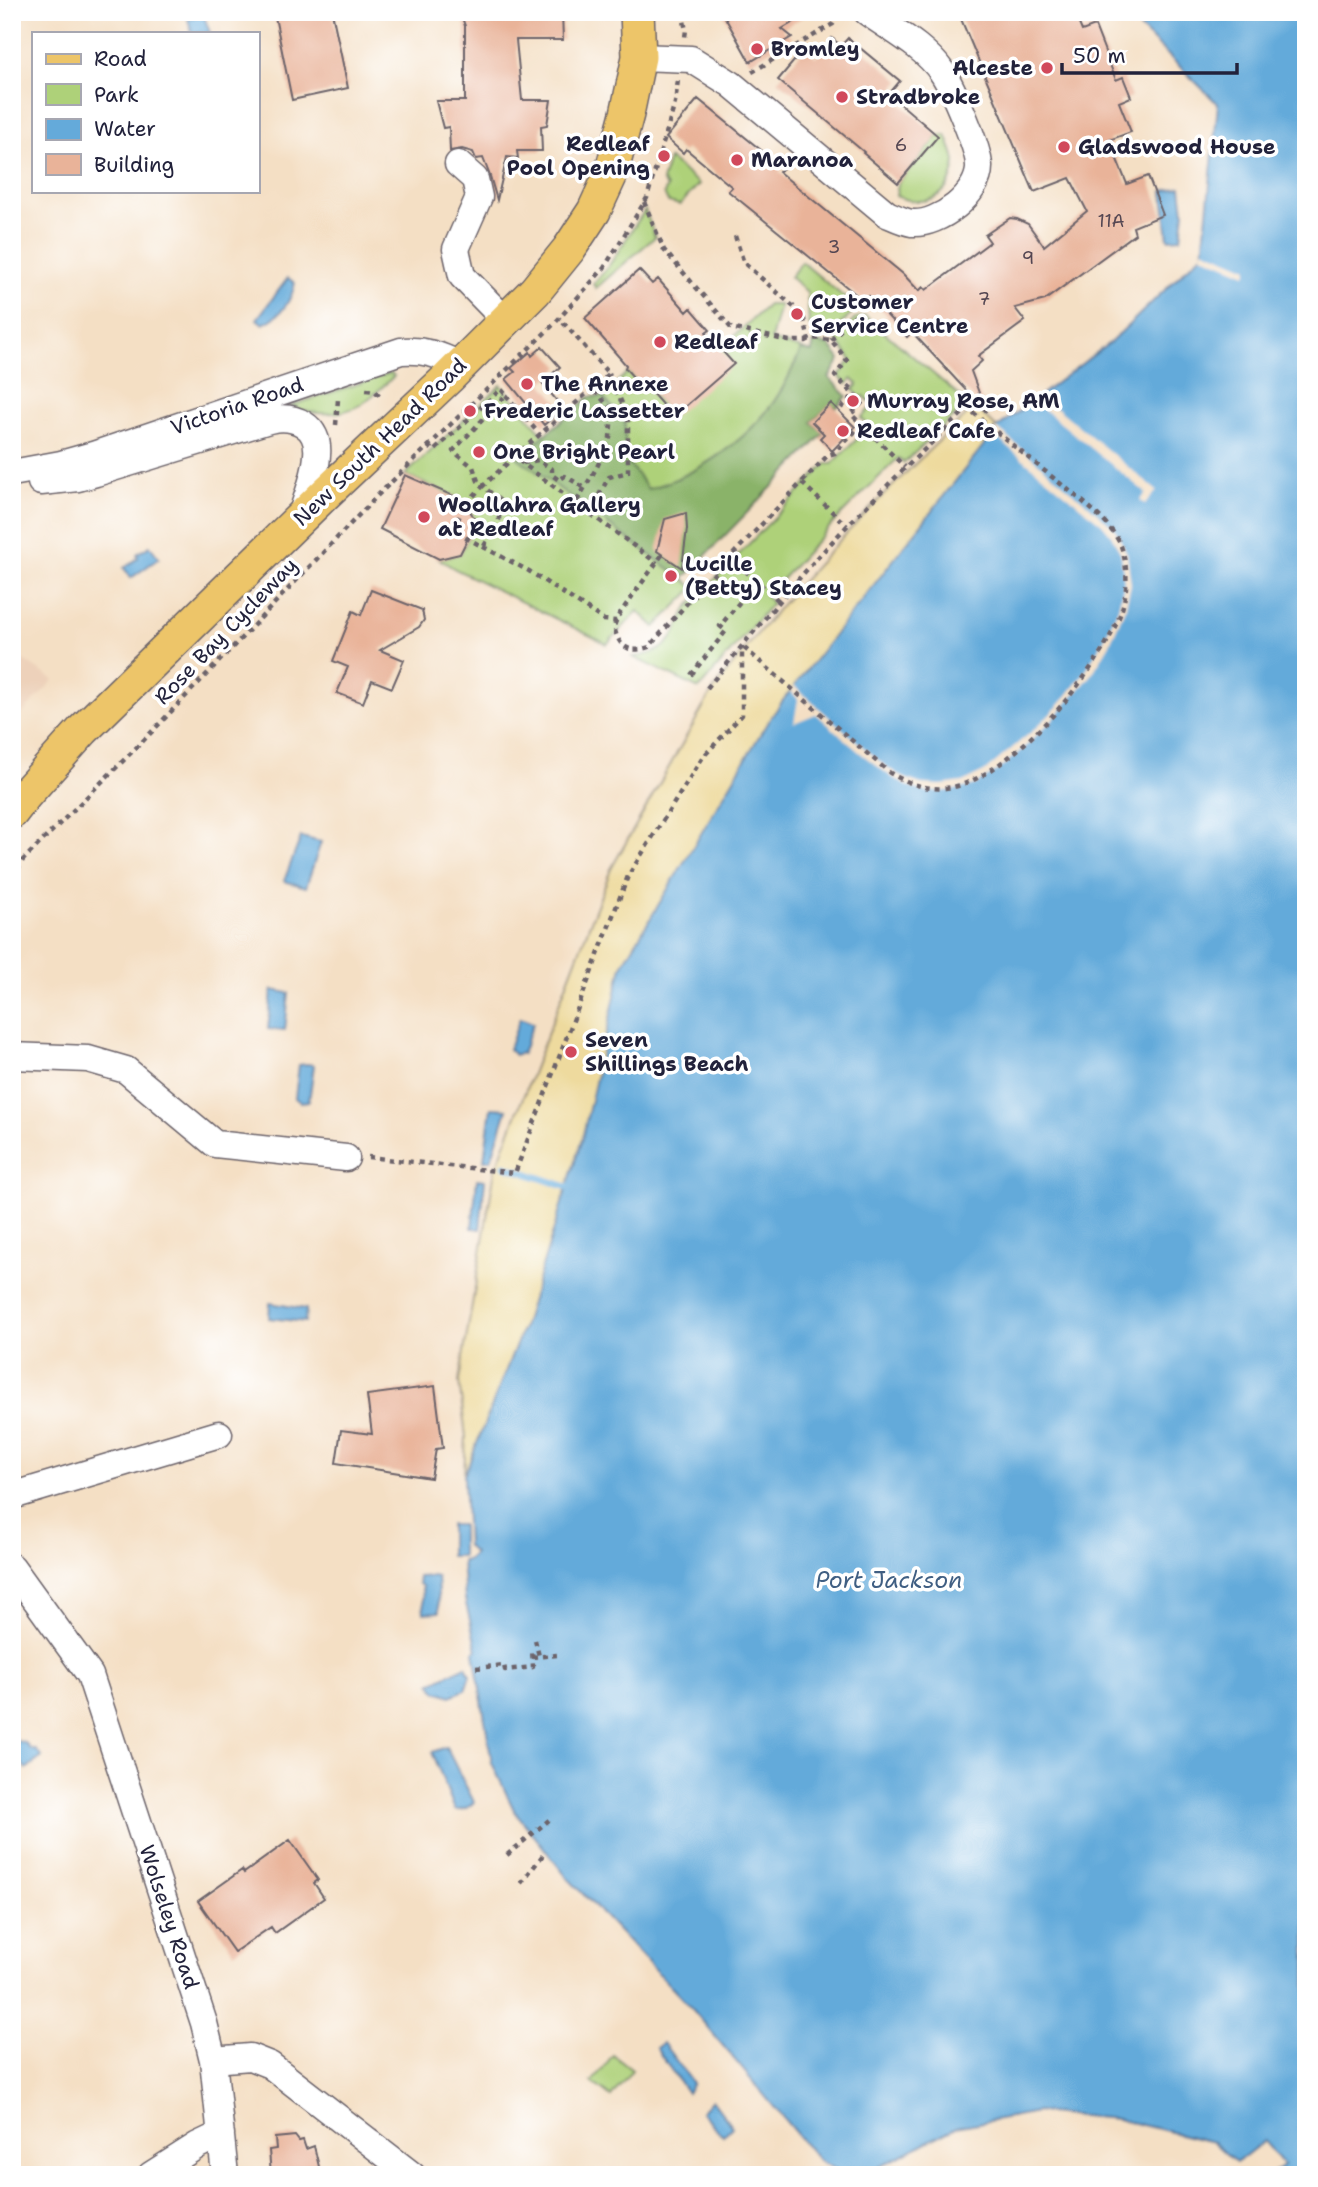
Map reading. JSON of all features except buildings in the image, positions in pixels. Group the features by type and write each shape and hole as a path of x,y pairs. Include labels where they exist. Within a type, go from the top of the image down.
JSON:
{"main road":[{"name":"New South Head Road","path":"12,812 69,744 535,291 569,249 594,211 611,174 628,114 639,57 637,12"}],"street":[{"path":"639,57 691,59 731,84 887,214 912,223 938,219 959,203 974,186 979,168 976,148 944,75 932,58 867,12"},
{"path":"458,164 475,179 479,197 456,249 462,276 505,320"},
{"name":"Victoria Road","path":"12,473 61,464 93,454 401,351 424,351 460,365"},
{"path":"12,484 53,482 90,475 269,420 290,418 307,426 317,447 317,460 300,519"},
{"path":"12,1056 88,1059 126,1070 215,1144 346,1158"},
{"path":"12,1496 219,1434"},
{"name":"Wolseley Road","path":"12,1567 90,1675 204,2023 213,2060 225,2175"},
{"path":"213,2060 241,2056 270,2065 412,2175"},
{"path":"151,2175 198,2145 221,2134"}],"path":[{"path":"682,12 686,30"},
{"path":"751,73 833,24 841,12"},
{"name":"Rose Bay Cycleway","path":"12,879 23,860 142,743 378,495 559,318 604,268 644,202 675,103"},
{"path":"644,202 664,250 731,328 783,340 831,340 847,360 835,376 862,402 851,414 905,467"},
{"path":"735,236 744,263 803,315 809,340"},
{"path":"831,340 856,314"},
{"path":"559,318 609,374 628,417 628,472 609,477 599,495"},
{"path":"609,374 483,486 464,506 453,531 529,570 604,620 616,621"},
{"path":"848,388 854,382"},
{"path":"428,446 434,451 501,388 540,435"},
{"path":"581,507 584,503 578,499 610,438 612,410 593,388"},
{"path":"357,392 374,391 380,397"},
{"path":"484,545 499,520 499,500 478,481 473,467 453,450 506,395"},
{"path":"841,408 854,395"},
{"path":"335,430 338,399 347,396"},
{"path":"707,688 779,601 847,526 968,408 1070,492 1111,530 1120,545 1125,563 1127,585 1122,610 1101,653 1084,679 1058,711 1017,749 982,776 960,785 943,788 918,786 890,773 742,646"},
{"path":"662,555 614,626 620,642 630,650 649,648 730,556 862,425"},
{"path":"514,457 657,563"},
{"path":"522,463 538,460 552,468 552,475 559,480 565,476 586,488"},
{"path":"802,483 847,526"},
{"path":"730,556 779,601"},
{"path":"691,675 726,631 720,626 757,582"},
{"path":"377,1158 515,1173 628,876 704,757 742,715 742,646"},
{"path":"476,1668 504,1665 505,1670 533,1667 536,1657 535,1640"},
{"path":"532,1649 536,1657"},
{"path":"536,1657 558,1655"},
{"path":"507,1855 549,1820"},
{"path":"521,1883 543,1856"}],"shaded area":[{"path":"12,653 54,680 12,724"}],"green space":[{"path":"946,135 955,161 950,182 945,189 932,199 923,201 896,196 898,183 938,136"},
{"path":"669,159 699,184 680,205 668,202 664,194 667,187 662,181"},
{"path":"645,210 655,237 596,288 593,284 608,267"},
{"path":"802,262 857,308 831,334 809,325 807,292 790,277"},
{"path":"768,305 780,305 771,340 812,352 814,342 829,345 840,359 829,378 847,396 836,408 831,404 812,422 824,433 683,578 694,588 655,627 638,611 607,644 439,559 460,554 476,522 465,501 405,475 501,385 542,433 625,458 625,421 602,396 628,372 642,387 645,385 673,417 720,349"},
{"path":"865,316 968,403 904,463 898,458 834,522 766,597 772,603 699,689 633,657 655,652 668,643 687,608 826,464 832,464 864,432 866,423 861,418 873,405 853,390 858,384 852,379 847,384 839,376 851,360 836,339 856,318"},
{"path":"814,342 829,345 840,359 829,378 847,396 836,408 831,404 812,422 824,433 683,579 518,458 589,397 602,396 625,421 625,458 648,489 668,482 706,463 757,423 785,384 801,350 812,352"},
{"path":"391,373 394,376 377,392 352,409 325,413 290,406"},
{"path":"613,2055 632,2070 611,2097 592,2082"}],"sand":[{"path":"975,407 997,428 582,1139 524,1325 464,1476 466,1437 459,1381 495,1170 611,869 710,695 740,656 836,545 904,474"}],"water":[{"name":"Port Jackson","path":"1124,12 1306,12 1306,2175 1272,2175 1284,2165 1264,2141 1236,2163 1213,2142 1117,2119 1037,2112 956,2127 879,2167 857,2175 838,2171 819,2161 694,2011 566,1876 514,1810 492,1763 474,1652 477,1650 465,1599 462,1561 474,1553 467,1546 464,1476 524,1325 582,1139 622,966 767,723 998,427 1112,341 1203,253 1218,104"},
{"path":"203,13 210,32 192,32 188,19"},
{"path":"1181,187 1184,212 1181,238 1168,239 1163,191"},
{"path":"288,278 295,283 288,302 280,313 263,324 257,319"},
{"path":"150,546 159,558 131,578 124,568 138,558 137,554"},
{"path":"301,837 321,842 306,887 284,881"},
{"path":"272,990 289,993 285,1030 268,1029"},
{"path":"520,1018 533,1023 522,1054 515,1055 509,1049"},
{"path":"299,1065 314,1065 309,1101 300,1102 295,1098"},
{"path":"491,1108 507,1109 491,1160 484,1160"},
{"path":"477,1179 485,1180 480,1229 472,1228"},
{"path":"270,1303 306,1309 305,1322 269,1318"},
{"path":"450,1525 462,1525 462,1556 450,1556"},
{"path":"437,1576 439,1612 424,1613 422,1586 418,1577"},
{"path":"466,1666 470,1675 465,1690 451,1696 436,1691 431,1683"},
{"path":"12,1740 25,1743 42,1757 26,1769 12,1750"},
{"path":"446,1747 474,1802 463,1809 455,1810 432,1752"},
{"path":"663,2043 693,2083 687,2093 656,2048"},
{"path":"712,2100 732,2127 723,2136 701,2112"}],"pier":[{"path":"1203,249 1248,268 1246,274 1201,255"},
{"path":"1038,392 1157,491 1145,504 1140,501 1146,493 1030,398"},
{"path":"997,428 1115,529 1127,553 1131,584 1126,606 1110,644 1091,676 1057,715 996,772 973,786 927,792 911,788 890,776 816,714 794,723 798,699 790,691 794,686 884,765 902,777 921,784 963,782 984,772 1061,703 1084,673 1104,639 1118,608 1124,583 1121,554 1102,524 992,434"}],"waterway":[{"path":"505,1166 567,1187"}],"place":[{"name":"Bromley","path":"757,49"},
{"name":"Alceste","path":"1047,68"},
{"name":"Stradbroke","path":"842,97"},
{"name":"Gladswood House","path":"1064,147"},
{"name":"Redleaf Pool Opening","path":"664,156"},
{"name":"Maranoa","path":"737,160"},
{"name":"Customer Service Centre","path":"797,314"},
{"name":"Redleaf","path":"660,342"},
{"name":"The Annexe","path":"527,384"},
{"name":"Murray Rose, AM","path":"853,401"},
{"name":"Frederic Lassetter","path":"470,411"},
{"name":"Redleaf Cafe","path":"843,431"},
{"name":"One Bright Pearl","path":"479,452"},
{"name":"Woollahra Gallery at Redleaf","path":"424,517"},
{"name":"Lucille (Betty) Stacey","path":"671,576"},
{"name":"Seven Shillings Beach","path":"571,1052"}]}
